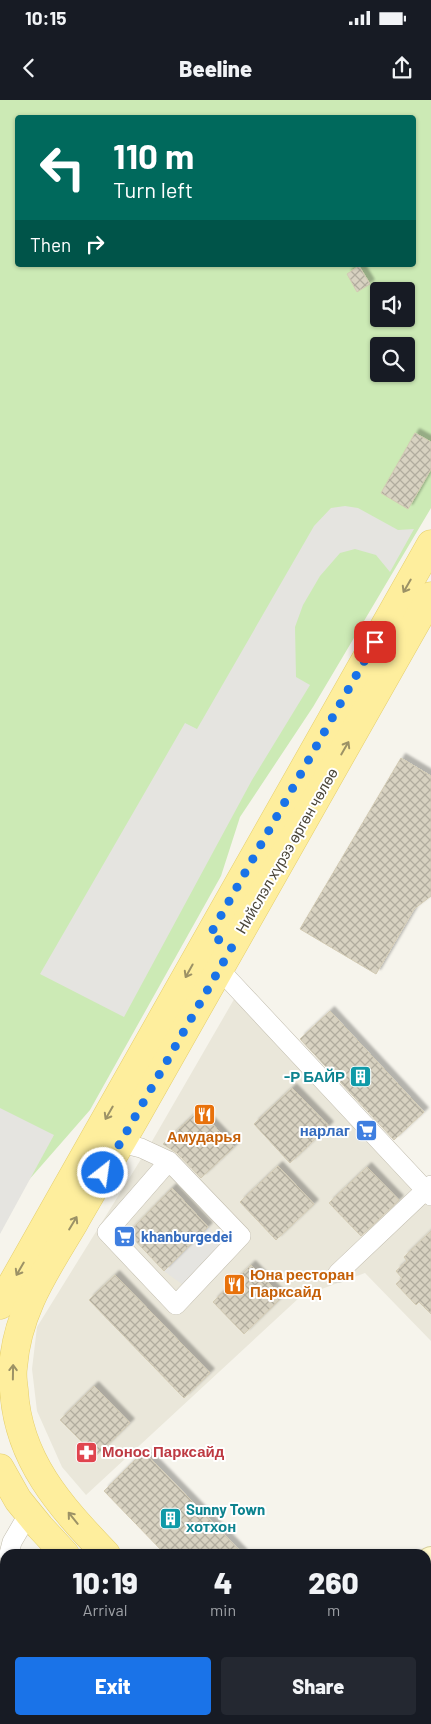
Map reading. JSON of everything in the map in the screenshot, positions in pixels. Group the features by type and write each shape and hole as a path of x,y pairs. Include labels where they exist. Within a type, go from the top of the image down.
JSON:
{"main road":[{"name":"Нийслэл хүрээ өргөн чөлөө","path":"101,1549 74,1521 38,1472 20,1430 12,1370 24,1312 40,1279 121,1143 431,544"},
{"name":"Нийслэл хүрээ өргөн чөлөө","path":"0,1305 220,951 430,602"},
{"path":"0,1468 18,1500 61,1549"}],"street":[{"path":"220,951 429,1191 338,1273"},
{"path":"121,1143 141,1148 169,1161 241,1236 176,1305 107,1232 169,1161"},
{"path":"7,1549 29,1513"}],"shaded area":[{"path":"345,506 358,508 398,530 414,529 390,572 376,555 355,549 340,553 320,576 303,605 295,627 296,677 310,685 252,780 124,1017 40,974 185,723 197,729 314,526 331,508"},
{"path":"244,982 431,1185 431,1341 365,1273 300,1297 86,1495 62,1467 37,1411 32,1369 37,1327 151,1143"},
{"path":"0,1108 54,1135 0,1234"},
{"path":"208,1227 230,1247 190,1290 164,1271"}],"green space":[{"path":"0,100 431,100 431,508 313,707 240,817 221,876 90,1110 0,1213"}],"building":[{"path":"360,267 370,284 357,292 347,274"},
{"path":"415,433 431,442 431,469 408,509 381,493"},
{"path":"401,758 431,776 431,896 414,909 376,974 300,929"},
{"name":"-Р БАЙР","path":"330,1011 424,1112 394,1140 300,1039"},
{"path":"292,1088 329,1126 290,1163 254,1124"},
{"path":"199,1110 234,1147 201,1178 177,1153 163,1144"},
{"path":"278,1166 314,1204 276,1240 240,1202"},
{"path":"367,1167 399,1200 361,1236 329,1203"},
{"path":"172,1188 208,1227 164,1271 128,1233"},
{"path":"431,1231 431,1314 419,1302 416,1305 396,1284 402,1278 396,1271 407,1261 404,1257"},
{"path":"251,1265 282,1297 244,1334 213,1302"},
{"path":"115,1275 210,1373 184,1398 89,1300"},
{"path":"94,1386 130,1423 96,1456 60,1420"},
{"name":"Sunny Town хотхон","path":"146,1454 238,1549 160,1549 104,1491 140,1455 143,1457"}],"place":[{"name":"-Р БАЙР","path":"361,1077"},
{"name":"Амударья","path":"204,1114"},
{"name":"нарлаг","path":"366,1131"},
{"name":"khanburgedei","path":"125,1237"},
{"name":"Юна ресторан Парксайд","path":"234,1284"},
{"name":"Монос Парксайд","path":"86,1452"},
{"name":"Sunny Town хотхон","path":"170,1519"}],"route":[{"path":"103,1173 232,947 210,935 375,642"}]}
